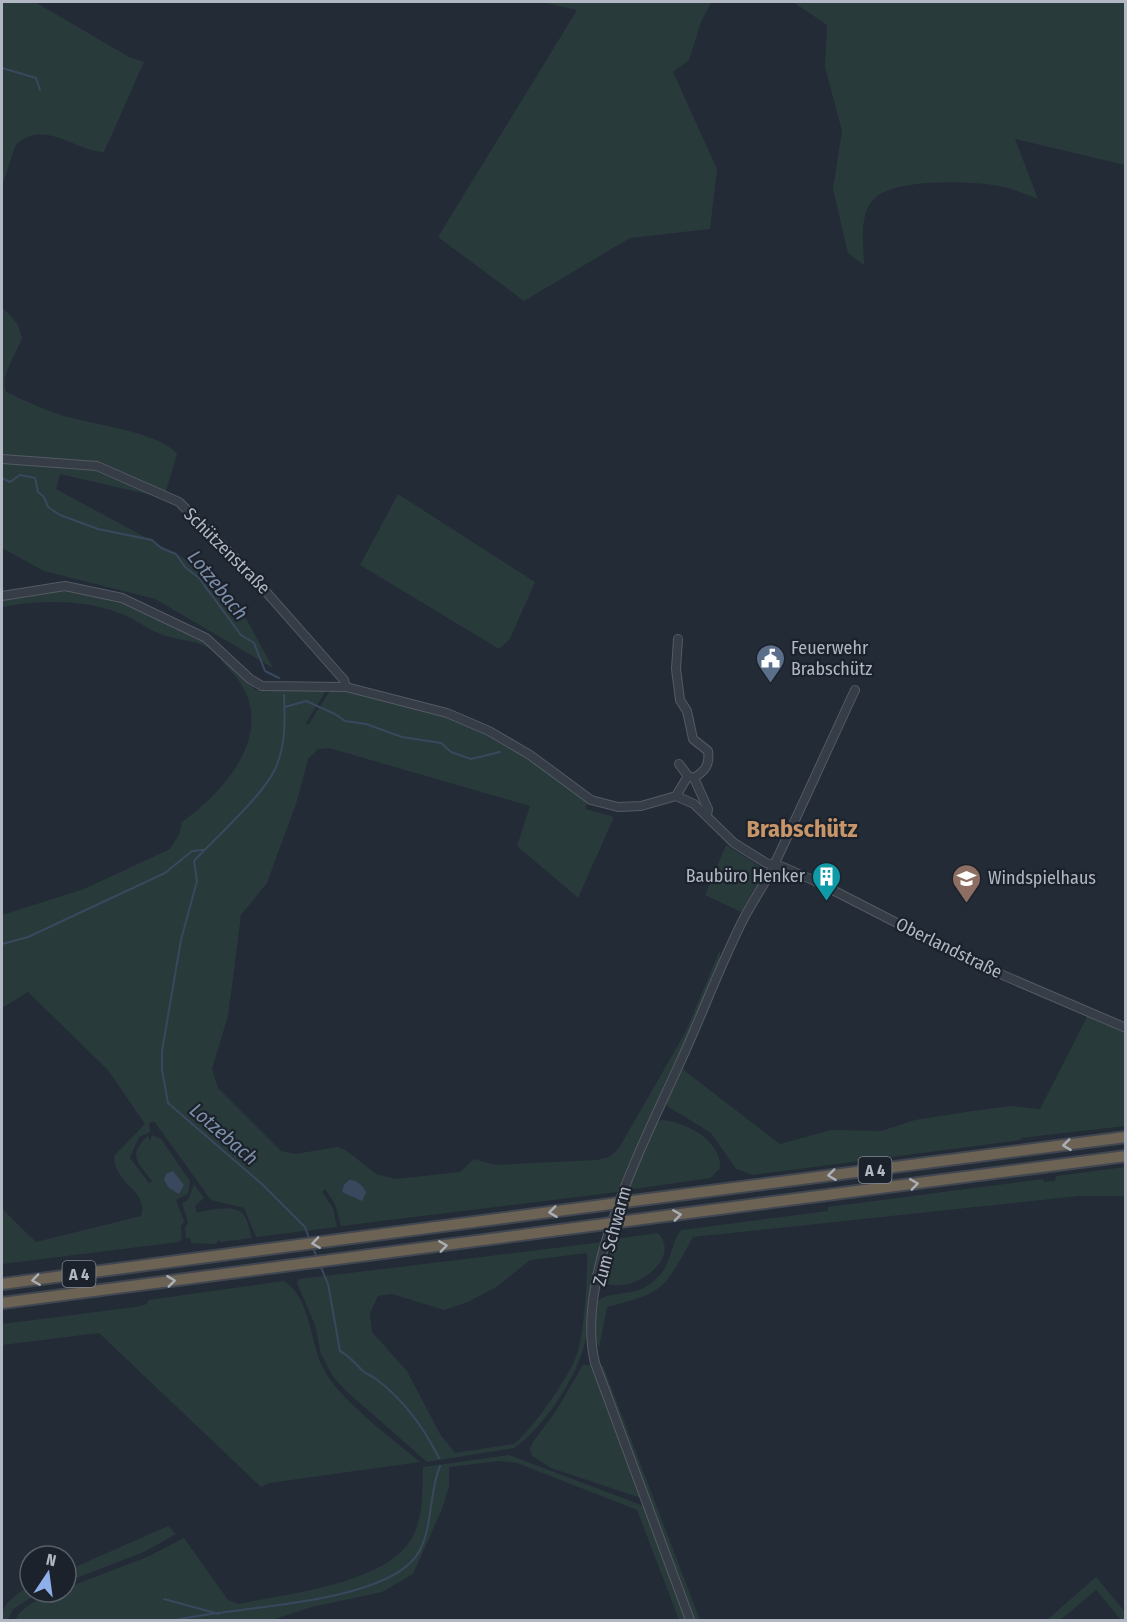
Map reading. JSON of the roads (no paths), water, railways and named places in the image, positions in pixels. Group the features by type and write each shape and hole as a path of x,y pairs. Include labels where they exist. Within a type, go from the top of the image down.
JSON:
{"highway":[{"name":"A 4","path":"2,1284 1125,1137"},
{"name":"A 4","path":"2,1303 1125,1156"}],"street":[{"name":"Schützenstraße","path":"2,459 97,466 178,502 245,568 295,622 344,680 346,687"},
{"path":"2,596 65,586 106,594 137,605 206,638 222,650 250,679 262,686 346,687 417,703 471,722 530,755 591,800 618,807 641,806 676,796 691,777 704,772 709,761 708,751 693,739 687,711 680,700 676,669 678,639"},
{"name":"Zum Schwarm","path":"690,1620 602,1384 593,1354 591,1325 602,1260 623,1190 729,950 774,865 855,690"},
{"path":"679,764 691,777 708,809 707,816"},
{"name":"Oberlandstraße","path":"676,796 694,804 734,843 774,865 815,881 971,961 1125,1028"}],"water":[{"path":"173,1171 184,1185 179,1194 169,1188 164,1180 166,1174"},
{"path":"349,1180 357,1182 364,1188 366,1193 362,1201 342,1192"}],"waterway":[{"path":"2,68 36,78 40,90"},
{"name":"Lotzebach","path":"2,478 10,482 20,475 35,478 38,492 44,497 48,507 60,515 98,529 152,540 161,548 176,554 185,567 199,578 241,635 254,643 265,671 279,678"},
{"name":"Lotzebach","path":"284,695 285,723 276,767 251,803 194,861 197,881 181,940 162,1051 162,1070 168,1103 263,1185 305,1227 310,1241"},
{"path":"285,707 306,701 345,721 366,724 402,737 441,743 451,752 471,759 500,752"},
{"path":"2,944 28,937 165,873 192,851 203,850"},
{"name":"Lotzebach","path":"312,1246 317,1257"},
{"name":"Lotzebach","path":"320,1265 328,1284 340,1351 386,1387 404,1405 420,1425 439,1458"},
{"name":"Lotzebach","path":"176,1620 346,1593 378,1582 404,1568 420,1550 424,1540 440,1466"},
{"path":"164,1599 219,1614"}],"place":[{"name":"Feuerwehr Brabschütz","path":"770,684"},
{"name":"Baubüro Henker","path":"826,902"},
{"name":"Windspielhaus","path":"967,904"}],"district":[{"name":"Brabschütz","path":"802,829"}]}
